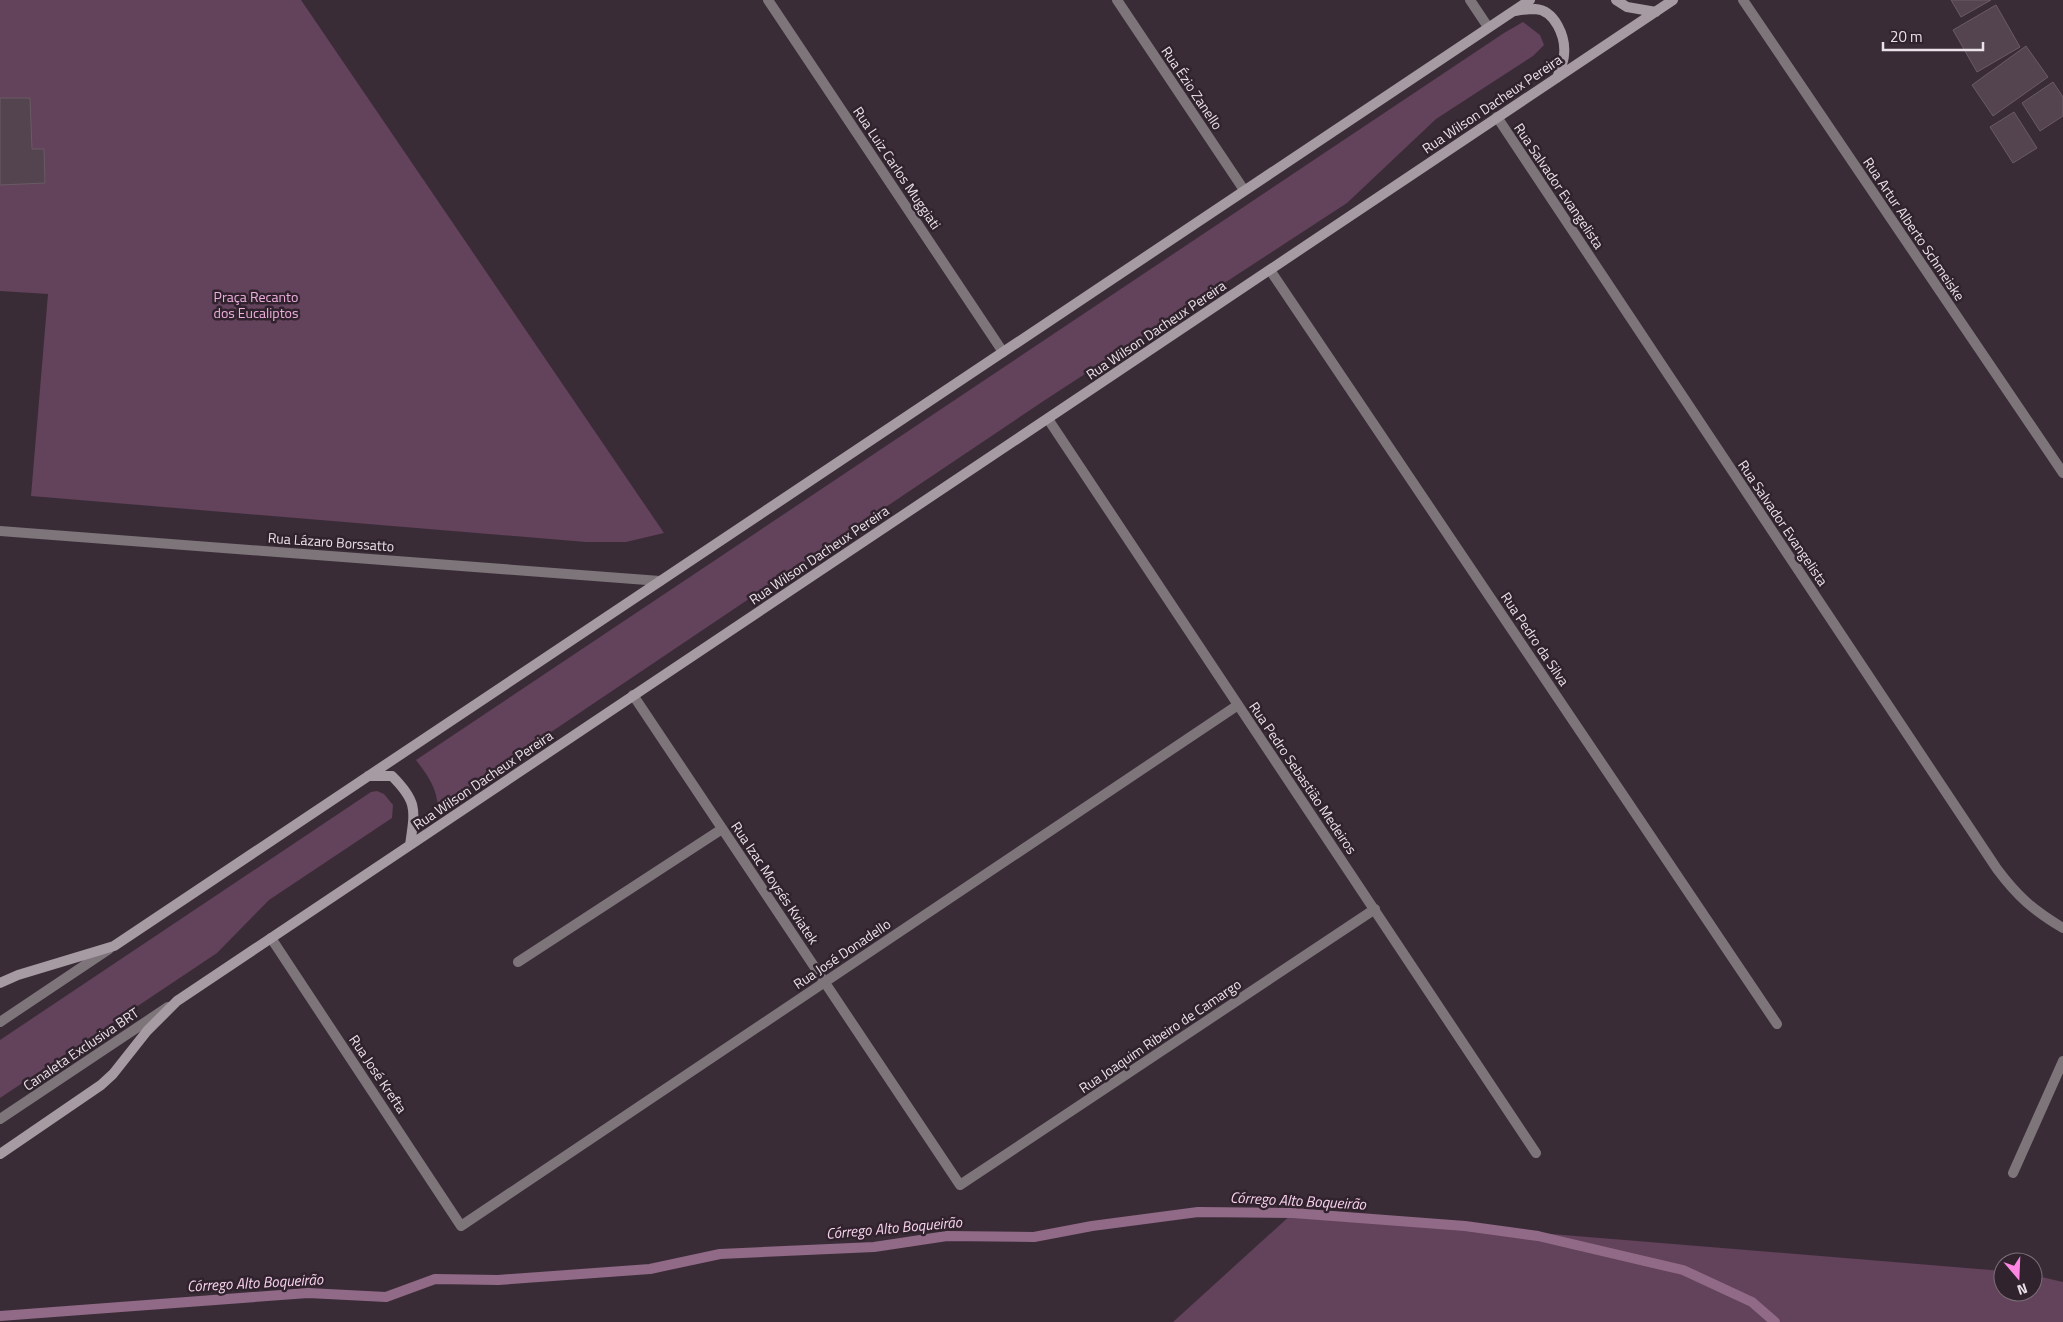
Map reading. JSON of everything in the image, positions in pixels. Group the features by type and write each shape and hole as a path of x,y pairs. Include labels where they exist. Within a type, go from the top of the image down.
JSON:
{"main road":[{"path":"0,983 18,975 114,946 1530,0"},
{"path":"1616,0 1627,7 1656,12"},
{"name":"Rua Wilson Dacheux Pereira","path":"0,1154 102,1085 147,1031 177,1001 1673,0"},
{"path":"1513,11 1537,9 1550,14 1558,26 1563,41 1564,56 1556,78"},
{"path":"368,776 392,776 407,791 414,814 410,845"}],"street":[{"name":"Rua Luiz Carlos Muggiati","path":"768,0 1003,352"},
{"name":"Rua Ézio Zanello","path":"1117,0 1244,190"},
{"path":"1470,0 1488,27"},
{"name":"Rua Artur Alberto Schmeiske","path":"1743,0 2063,473"},
{"name":"Rua Salvador Evangelista","path":"1497,118 1997,869 2016,894 2038,914 2063,928"},
{"name":"Rua Pedro da Silva","path":"1270,270 1777,1024"},
{"name":"Rua Pedro Sebastião Medeiros","path":"1048,419 1536,1153"},
{"name":"Rua Lázaro Borssatto","path":"0,531 660,581"},
{"name":"Rua Izac Moysés Kviatek","path":"633,696 960,1185"},
{"name":"Rua José Donadello","path":"461,1226 1238,705"},
{"path":"518,962 722,829"},
{"name":"Rua Joaquim Ribeiro de Camargo","path":"960,1185 1375,910"},
{"name":"Rua José Krefta","path":"271,938 461,1226"},
{"path":"0,1022 114,946"},
{"name":"Canaleta Exclusiva BRT","path":"0,1119 177,1001"},
{"path":"2013,1173 2063,1061"}],"green space":[{"name":"Praça Recanto dos Eucaliptos","path":"0,0 301,0 664,533 626,542 586,542 31,496 48,294 0,291"},
{"path":"1523,22 1540,35 1544,45 1533,56 1436,119 1347,203 1042,402 438,808 434,788 416,760"},
{"path":"377,791 384,794 393,805 392,818 269,900 217,953 0,1098 0,1040 371,792"},
{"path":"1293,1213 1993,1270 1993,1302 2043,1302 2043,1277 2063,1282 2063,1322 1173,1322"}],"building":[{"path":"1951,0 1991,0 1961,17"},
{"path":"1996,5 2020,47 1977,72 1953,30"},
{"path":"2026,46 2048,77 1993,116 1972,85"},
{"path":"2053,82 2063,97 2063,116 2040,131 2022,103"},
{"path":"0,98 30,98 32,149 44,149 45,183 0,185"},
{"path":"2014,112 2037,148 2013,163 1990,127"}],"waterway":[{"name":"Córrego Alto Boqueirão","path":"0,1316 308,1293 386,1297 435,1279 498,1280 650,1269 720,1254 874,1247 947,1236 1034,1237 1092,1226 1198,1212 1293,1213 1465,1226 1538,1236 1683,1270 1752,1302 1775,1322"}]}
